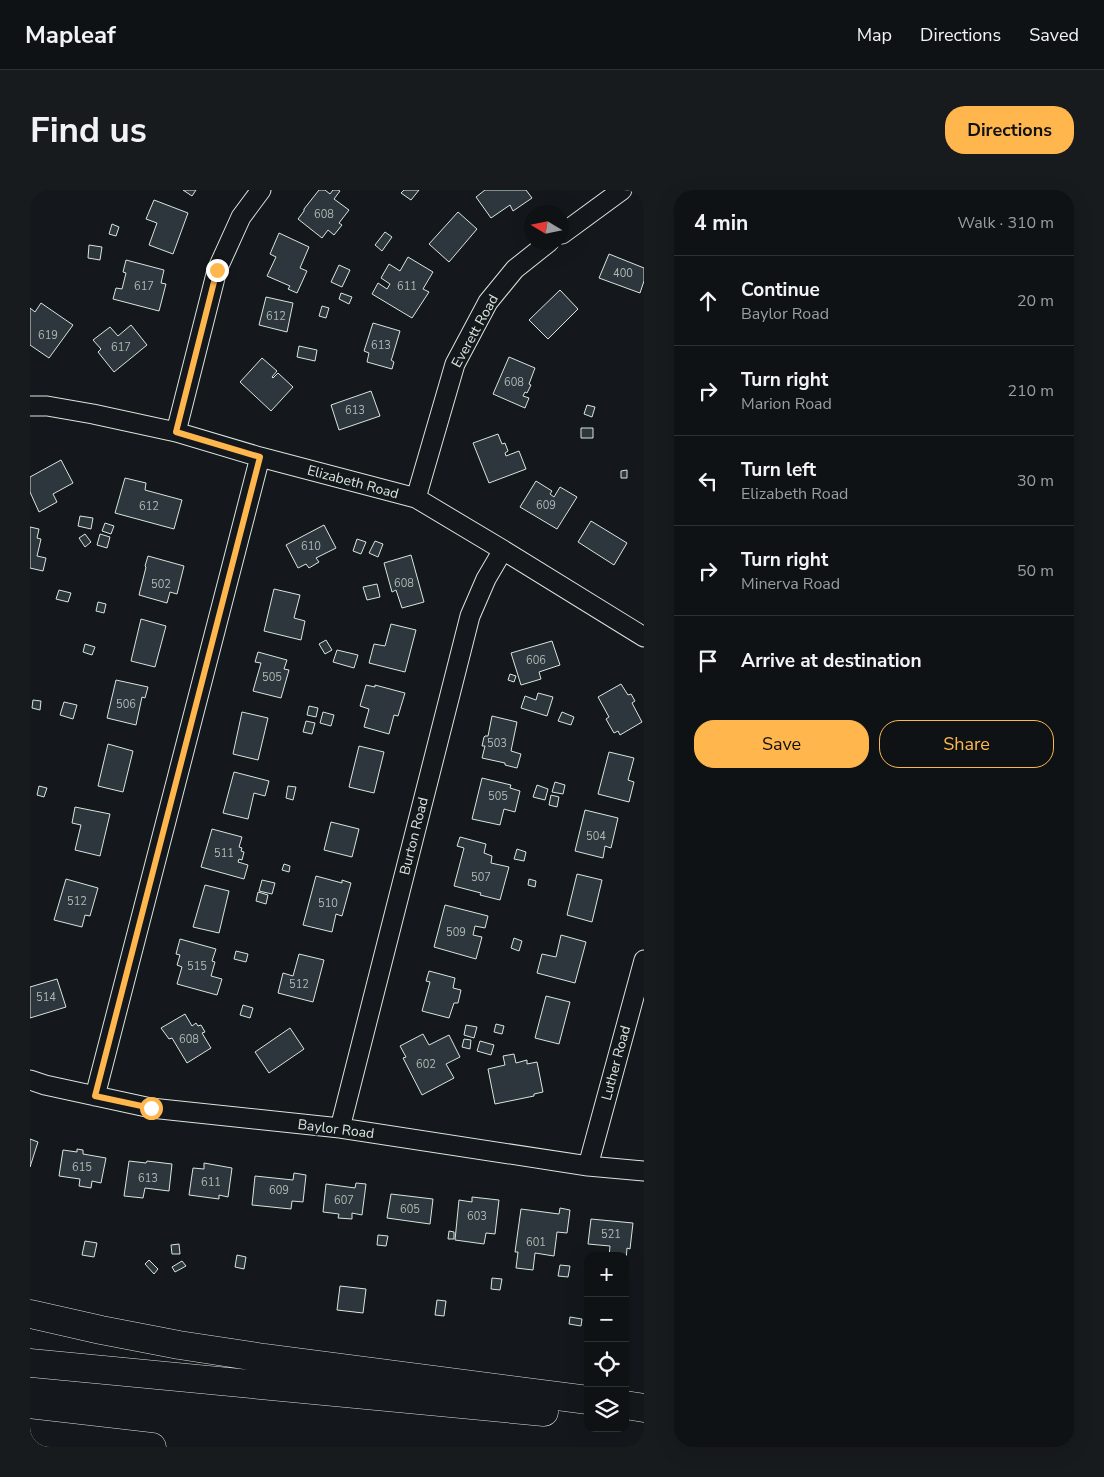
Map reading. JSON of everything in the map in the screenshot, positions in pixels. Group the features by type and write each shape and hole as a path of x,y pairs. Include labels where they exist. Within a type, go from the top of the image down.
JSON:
{"highway":[{"path":"30,1314 189,1347 584,1399"},
{"path":"30,1363 584,1416"},
{"path":"629,1406 644,1408"},
{"path":"629,1420 644,1422"},
{"path":"30,1433 152,1447"}],"street":[{"path":"176,432 217,270 241,217 261,190"},
{"path":"569,229 622,190"},
{"name":"Everett Road","path":"416,498 455,364 488,302 515,269 539,250"},
{"name":"Elizabeth Road","path":"30,406 47,406 93,414 176,432 260,457 416,498 644,637"},
{"path":"95,1096 260,457"},
{"name":"Burton Road","path":"340,1128 470,616 486,579 503,550"},
{"name":"Luther Road","path":"588,1166 644,960"},
{"name":"Baylor Road","path":"30,1080 151,1108 340,1128 588,1166 644,1170"}],"building":[{"path":"183,190 196,190 192,196"},
{"path":"319,190 325,190 330,194 333,190 340,191 334,199 349,210 339,223 342,225 334,235 328,230 322,238 298,219"},
{"path":"404,190 419,190 411,200 401,193"},
{"path":"485,190 526,190 532,198 513,211 510,205 491,218 476,197"},
{"path":"154,200 188,213 173,254 149,245 157,223 146,219"},
{"path":"458,212 477,229 449,262 429,244"},
{"path":"112,224 119,227 116,236 109,234"},
{"path":"385,232 392,237 382,251 375,245"},
{"path":"279,233 309,247 300,268 307,271 297,293 288,289 290,286 267,276 276,257 270,254"},
{"path":"89,245 102,247 100,260 88,258"},
{"path":"609,254 644,268 644,281 640,293 599,278"},
{"path":"408,257 433,272 423,289 429,292 412,318 372,294 378,283 387,289 390,284 381,278 389,264 400,271"},
{"path":"126,260 164,270 161,283 166,284 159,311 113,299 116,288 122,289 126,273 123,272"},
{"path":"339,265 350,270 342,287 331,282"},
{"path":"560,290 578,309 548,339 529,320"},
{"path":"341,293 352,297 349,304 339,299"},
{"path":"266,297 293,303 287,332 259,325"},
{"path":"41,303 73,325 49,358 30,345 30,308 35,312"},
{"path":"322,306 329,308 326,318 319,316"},
{"path":"373,323 400,331 391,360 394,362 392,369 367,362 369,353 364,351"},
{"path":"131,325 147,345 114,372 98,352 101,349 93,340 110,327 118,336"},
{"path":"299,346 317,350 315,361 297,357"},
{"path":"509,357 535,368 529,384 531,385 523,396 529,398 525,408 493,394"},
{"path":"262,358 277,371 273,378 278,373 293,387 271,411 240,382"},
{"path":"371,391 380,416 339,430 331,405"},
{"path":"587,405 595,407 592,417 584,414"},
{"path":"581,428 593,428 593,438 581,438"},
{"path":"498,434 502,444 505,443 508,451 505,453 506,456 519,451 526,469 489,483 473,443"},
{"path":"61,460 73,483 53,494 57,502 39,512 30,492 30,477"},
{"path":"627,470 627,478 621,478 621,471"},
{"path":"125,478 146,483 145,490 182,500 174,529 115,513"},
{"path":"536,481 552,491 550,494 554,497 560,487 577,497 557,529 520,507"},
{"path":"80,516 93,518 91,529 78,526"},
{"path":"591,521 627,543 614,565 578,542"},
{"path":"105,523 114,526 111,534 102,531"},
{"path":"324,525 336,548 316,558 319,562 309,568 306,564 298,568 286,545"},
{"path":"30,527 39,529 37,538 41,539 37,556 46,558 43,571 30,568"},
{"path":"85,534 91,542 85,547 79,538"},
{"path":"100,534 110,537 107,548 97,545"},
{"path":"357,539 366,542 361,554 353,551"},
{"path":"375,541 383,544 378,557 369,553"},
{"path":"411,555 424,602 402,608 396,590 392,592 384,563"},
{"path":"148,556 184,566 177,594 170,592 167,603 139,595"},
{"path":"377,584 380,597 367,600 363,587"},
{"path":"274,589 300,595 294,618 305,621 301,640 264,631"},
{"path":"59,590 71,593 68,602 56,599"},
{"path":"98,602 106,604 104,613 96,611"},
{"path":"141,619 166,626 155,667 131,661"},
{"path":"391,624 416,630 405,672 369,663 374,644 385,646"},
{"path":"326,640 332,650 325,654 319,644"},
{"path":"552,641 560,665 539,672 541,679 521,685 511,653"},
{"path":"85,644 95,647 92,655 83,652"},
{"path":"337,650 358,655 354,668 333,662"},
{"path":"258,652 287,660 284,669 289,670 281,698 253,691 261,663 255,662"},
{"path":"510,674 516,676 514,682 508,680"},
{"path":"116,680 148,687 145,698 142,697 136,725 107,718"},
{"path":"621,684 628,695 631,694 635,701 632,703 642,722 620,735 618,731 614,733 606,719 609,717 598,697"},
{"path":"366,685 375,687 375,685 405,693 398,716 394,715 389,734 364,727 369,709 360,706"},
{"path":"538,693 553,697 547,716 521,708 525,696 536,700"},
{"path":"33,700 41,701 40,710 32,708"},
{"path":"64,702 77,705 73,719 60,715"},
{"path":"309,706 318,708 316,717 307,715"},
{"path":"242,712 268,718 258,760 233,754"},
{"path":"323,712 334,715 331,726 320,723"},
{"path":"562,712 574,717 571,725 558,721"},
{"path":"492,716 517,722 511,751 521,754 517,768 505,765 505,763 482,758 485,746 482,746 484,737 488,736"},
{"path":"306,721 315,723 312,734 303,732"},
{"path":"108,744 133,751 123,792 98,786"},
{"path":"359,746 384,752 374,793 349,787"},
{"path":"609,752 634,758 628,780 634,782 629,802 598,794"},
{"path":"234,772 269,781 265,796 254,793 248,819 223,813"},
{"path":"482,778 511,785 510,788 520,791 515,812 504,809 500,825 472,819"},
{"path":"555,782 565,785 563,794 552,792"},
{"path":"537,785 548,789 545,800 533,797"},
{"path":"39,786 47,788 44,797 37,795"},
{"path":"288,786 296,787 293,800 286,798"},
{"path":"551,795 559,797 557,807 549,805"},
{"path":"75,807 110,814 100,856 75,850 81,825 72,823"},
{"path":"585,810 618,818 611,848 605,846 603,858 575,851"},
{"path":"331,822 359,829 352,857 324,850"},
{"path":"212,829 242,837 239,847 244,852 242,860 239,859 238,862 248,865 244,879 201,867"},
{"path":"460,837 486,844 484,853 492,856 491,863 509,867 500,900 454,886 464,848 457,846"},
{"path":"517,849 526,852 524,861 514,859"},
{"path":"284,864 290,866 289,872 282,870"},
{"path":"577,874 602,880 592,922 567,915"},
{"path":"316,876 342,883 342,880 351,883 342,916 336,914 332,932 303,925"},
{"path":"66,879 98,888 90,916 85,915 82,927 54,920"},
{"path":"529,879 536,881 535,887 528,885"},
{"path":"262,880 275,883 272,894 259,891"},
{"path":"205,885 229,891 219,933 193,927"},
{"path":"258,892 268,895 266,904 256,901"},
{"path":"445,905 488,916 485,928 475,926 473,935 482,937 476,959 434,947"},
{"path":"561,935 586,942 575,983 537,973 542,954 556,957"},
{"path":"514,938 522,941 519,951 511,948"},
{"path":"180,939 216,949 212,961 215,962 211,976 222,979 217,995 177,984 182,967 177,965 180,955 176,954"},
{"path":"236,951 248,954 246,962 234,959"},
{"path":"299,954 324,960 313,1002 278,993 283,973 293,976"},
{"path":"429,971 455,978 453,988 461,990 458,1003 454,1003 449,1018 422,1011 430,982 426,981"},
{"path":"57,979 66,1007 30,1018 30,987"},
{"path":"546,996 570,1002 559,1044 535,1038"},
{"path":"243,1005 253,1008 250,1018 240,1015"},
{"path":"185,1014 192,1026 196,1023 198,1026 201,1025 205,1032 202,1033 211,1048 187,1063 172,1038 169,1039 161,1028"},
{"path":"496,1024 504,1026 502,1034 494,1032"},
{"path":"466,1025 477,1027 474,1038 464,1035"},
{"path":"290,1028 304,1049 269,1073 255,1052"},
{"path":"423,1034 429,1045 449,1035 460,1057 446,1064 454,1078 422,1095 403,1058 406,1057 400,1046"},
{"path":"464,1039 471,1040 470,1049 462,1047"},
{"path":"480,1041 494,1045 491,1055 477,1051"},
{"path":"514,1054 516,1063 527,1060 527,1064 537,1062 543,1092 534,1094 534,1096 495,1104 488,1069 505,1065 503,1056"},
{"path":"30,1139 38,1142 30,1167"},
{"path":"77,1149 83,1150 83,1154 106,1158 101,1183 92,1181 91,1188 79,1186 80,1179 59,1176 63,1150 77,1152"},
{"path":"129,1161 172,1164 169,1191 145,1188 143,1198 124,1196"},
{"path":"204,1163 232,1168 228,1197 219,1195 219,1199 189,1195 193,1168 204,1169"},
{"path":"294,1173 306,1175 303,1202 292,1201 291,1209 252,1205 255,1176 293,1180"},
{"path":"356,1183 366,1184 362,1215 352,1213 352,1219 338,1218 339,1214 323,1212 326,1184 355,1188"},
{"path":"391,1194 433,1199 430,1224 387,1218"},
{"path":"472,1197 499,1200 495,1234 486,1233 484,1244 455,1240 459,1200 472,1202"},
{"path":"560,1208 570,1210 567,1233 557,1232 554,1256 535,1253 533,1270 516,1268 518,1252 515,1252 521,1209 559,1214"},
{"path":"591,1219 633,1223 630,1249 627,1248 627,1252 609,1252 610,1246 588,1244"},
{"path":"449,1231 454,1232 454,1239 448,1239"},
{"path":"378,1235 388,1236 386,1246 377,1245"},
{"path":"85,1241 97,1243 94,1257 82,1255"},
{"path":"179,1244 180,1254 172,1254 171,1245"},
{"path":"237,1255 246,1257 244,1269 235,1267"},
{"path":"149,1260 158,1269 154,1274 145,1264"},
{"path":"182,1261 186,1266 175,1272 172,1267"},
{"path":"560,1265 570,1266 568,1277 558,1276"},
{"path":"492,1278 502,1279 500,1290 491,1289"},
{"path":"340,1286 366,1289 363,1313 337,1310"},
{"path":"437,1300 446,1301 444,1316 435,1315"},
{"path":"570,1317 582,1319 581,1326 569,1324"}],"route":[{"path":"151,1108 95,1096 260,457 176,432 217,270"}]}
